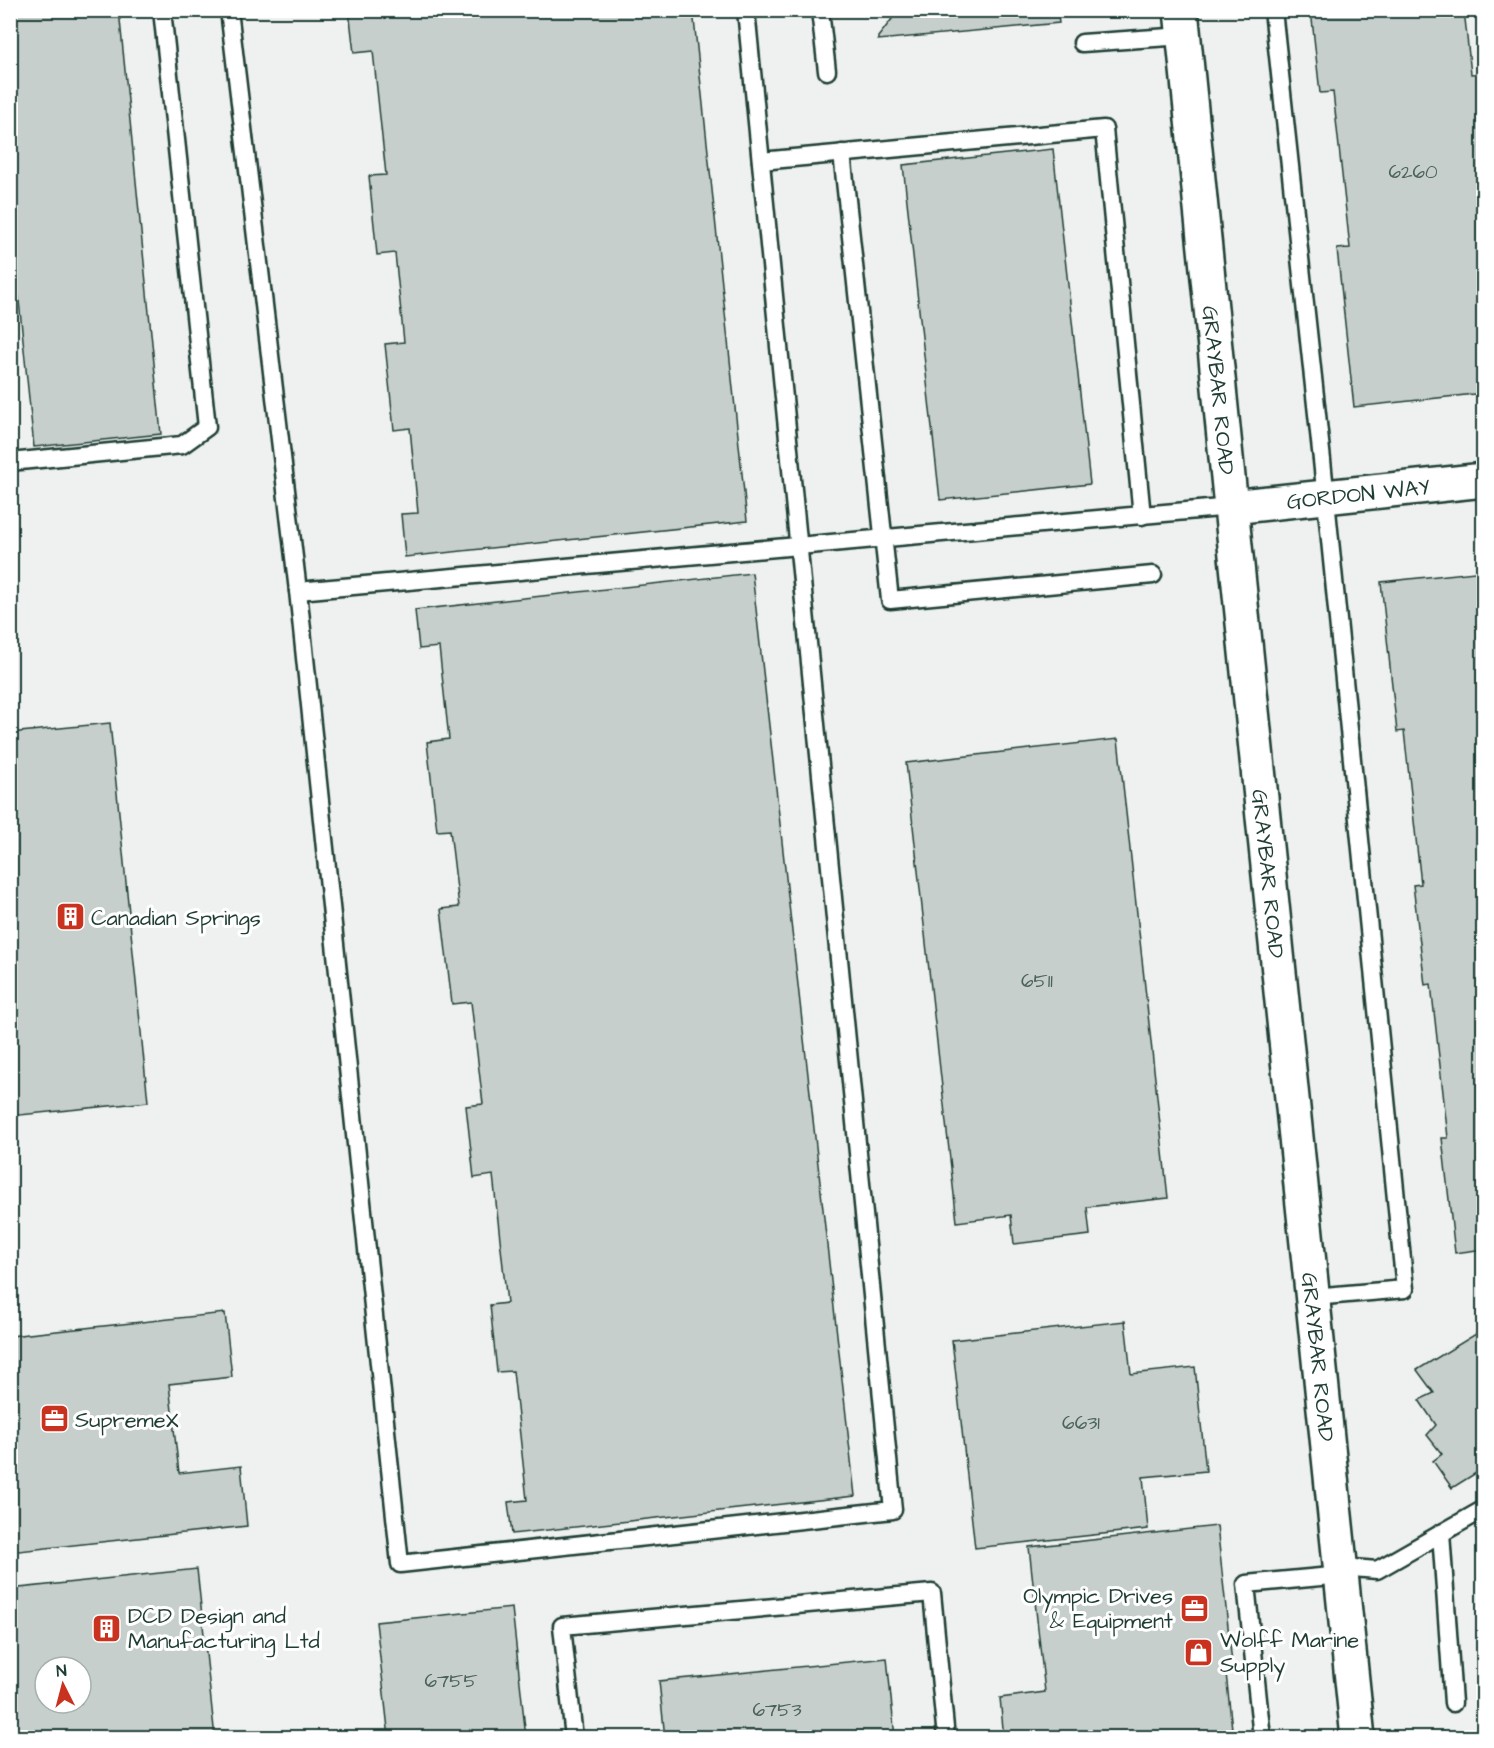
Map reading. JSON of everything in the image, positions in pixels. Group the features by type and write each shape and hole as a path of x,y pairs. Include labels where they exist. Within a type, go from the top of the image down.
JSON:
{"street":[{"name":"GRAYBAR ROAD","path":"1183,23 1358,1737"},
{"name":"GORDON WAY","path":"1231,507 1484,480"}],"lane":[{"path":"10,462 182,446 207,427 162,10"},
{"path":"230,10 297,591 400,1564 892,1510 746,10"},
{"path":"820,10 827,71"},
{"path":"1273,10 1405,1289 1313,1297"},
{"path":"1082,44 1183,23"},
{"path":"761,161 1104,129 1142,516"},
{"path":"842,153 890,600 1152,575"},
{"path":"297,591 1231,507"},
{"path":"1262,1737 1246,1584 1341,1571 1377,1570 1484,1509"},
{"path":"1441,1533 1453,1703"},
{"path":"574,1737 562,1626 932,1593 946,1737"}],"shaded area":[{"path":"11,11 1483,11 1483,1737 11,1738"}],"building":[{"path":"10,10 119,10 161,434 34,447 10,213"},
{"path":"349,10 693,10 747,521 405,557 401,514 418,513 410,428 394,430 385,344 404,342 395,253 377,255 369,176 386,175 373,51 354,53"},
{"path":"882,10 1057,10 1059,23 878,40 892,19"},
{"path":"1311,10 1464,10 1471,74 1484,73 1484,393 1354,407 1337,249 1350,248 1333,92 1320,93"},
{"path":"1053,149 1090,484 940,500 903,165"},
{"path":"1484,571 1484,1249 1455,1253 1442,1138 1448,1138 1431,984 1425,985 1413,885 1421,884 1404,731 1397,732 1381,582"},
{"path":"752,573 855,1496 512,1534 508,1502 527,1500 513,1371 497,1372 490,1305 507,1303 493,1175 474,1178 466,1106 483,1104 471,1002 452,1004 441,909 459,907 450,830 437,831 427,742 449,739 439,647 419,649 415,610"},
{"name":"Canadian Springs","path":"110,723 148,1102 10,1116 10,733"},
{"path":"1118,739 1168,1198 1087,1207 1090,1235 1014,1244 1011,1215 957,1222 906,763"},
{"path":"225,1313 232,1377 169,1384 179,1473 241,1466 247,1526 10,1552 10,1336"},
{"path":"1125,1321 1131,1374 1195,1367 1206,1471 1143,1477 1148,1529 975,1548 952,1340"},
{"path":"1484,1329 1484,1468 1452,1488 1433,1461 1442,1454 1427,1435 1436,1425 1419,1400 1434,1393 1417,1370"},
{"path":"1217,1526 1232,1663 1225,1664 1233,1738 1004,1738 1000,1698 1045,1692 1029,1547"},
{"name":"DCD Design and Manufacturing Ltd","path":"197,1569 215,1738 10,1738 10,1589"},
{"path":"512,1608 526,1738 389,1738 376,1622"},
{"path":"887,1658 895,1738 665,1738 659,1681"}],"place":[{"name":"Canadian Springs","path":"70,917"},
{"name":"SupremeX","path":"54,1419"},
{"name":"Olympic Drives & Equipment","path":"1194,1608"},
{"name":"DCD Design and Manufacturing Ltd","path":"107,1628"},
{"name":"Wolff Marine Supply","path":"1199,1652"}]}
